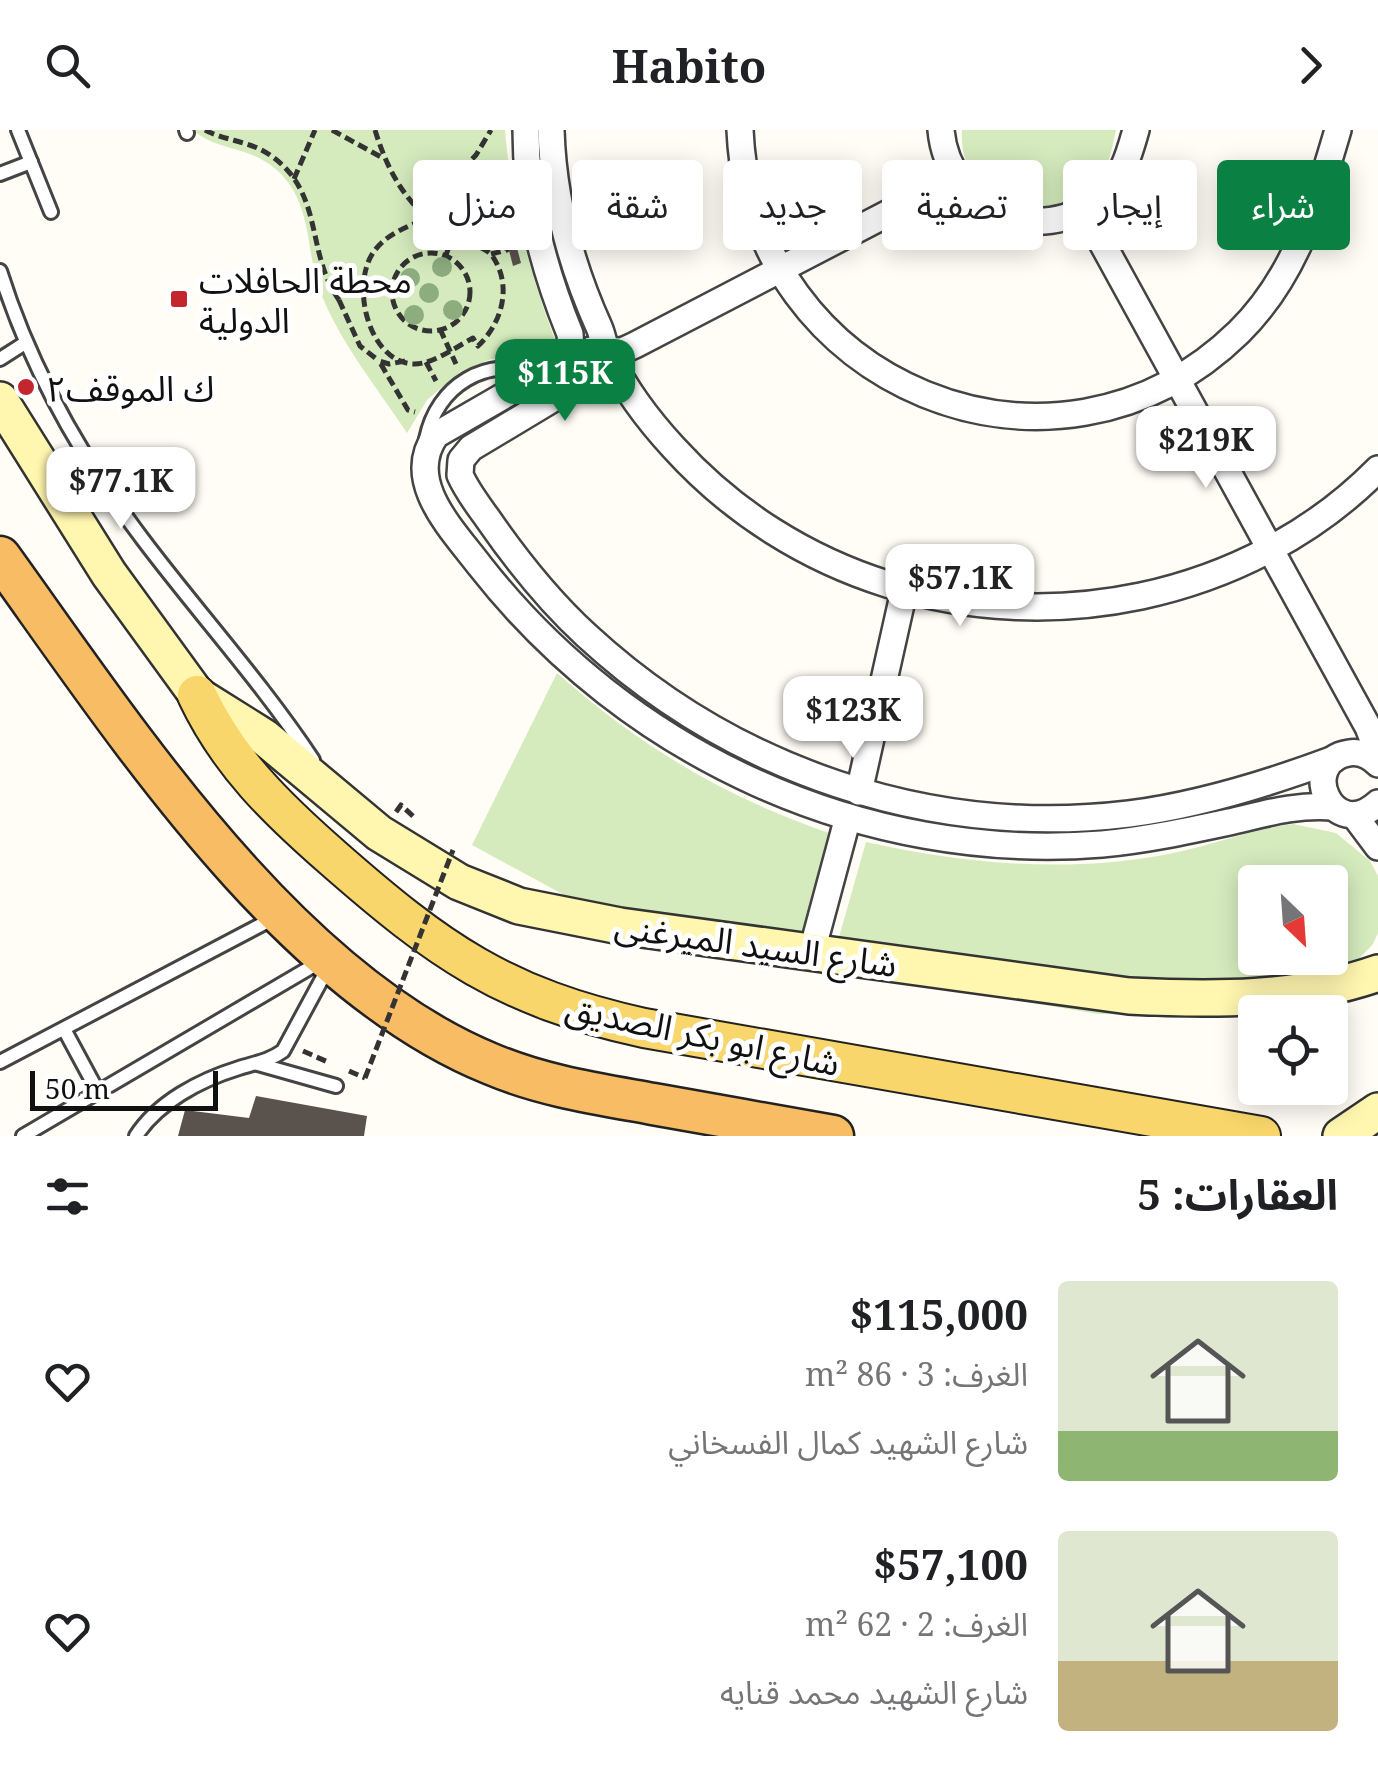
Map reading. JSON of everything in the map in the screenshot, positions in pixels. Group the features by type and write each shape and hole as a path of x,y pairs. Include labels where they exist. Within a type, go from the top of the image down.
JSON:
{"highway":[{"name":"شارع ابو بكر الصديق","path":"0,558 164,779 282,914 329,960 410,1023 464,1052 521,1075 581,1091 833,1136"}],"main road":[{"name":"شارع ابو بكر الصديق","path":"0,400 101,561 197,695 229,753 256,788 352,875 450,953 489,976 552,1004 644,1028 1262,1136"},
{"name":"شارع السيد الميرغنى","path":"197,695 264,737 342,804 417,859 458,882 519,906 636,928 1129,996 1280,994 1378,973"},
{"path":"1341,1136 1378,1111"}],"street":[{"path":"526,130 529,194 538,243 570,334 571,348 560,364 443,428 425,458 426,486 436,506 490,578 544,636 603,688 667,735 728,771 786,797 907,833 962,842 1057,846 1152,838 1287,808 1366,813 1378,804"},
{"path":"551,130 564,229 606,352 632,394 661,434 730,503 813,556 858,576 904,591 988,606 1030,608 1129,599 1197,581 1270,550 1342,501 1378,469"},
{"path":"740,130 754,211 780,270 826,330 855,356 904,386 957,406 1014,416 1071,415 1109,408 1176,380 1212,356 1241,330 1289,268 1306,232 1338,130"},
{"path":"941,130 949,160"},
{"path":"1126,160 1136,130"},
{"path":"571,348 606,352 635,345 882,217"},
{"path":"1106,250 1368,727 1378,752"},
{"path":"606,352 591,376 471,448 459,468 465,487 542,590 606,654 679,709 718,732 783,765 859,792 959,813 1044,819 1086,818 1184,804 1249,788 1354,752 1378,764"},
{"path":"425,458 459,468"},
{"path":"859,792 904,591"},
{"path":"1334,760 1323,778 1323,788 1378,847"},
{"path":"812,952 848,816"}],"lane":[{"path":"18,130 51,212"},
{"path":"0,174 31,162"},
{"path":"0,272 25,342 49,392 110,494 266,694 342,804"},
{"path":"0,359 25,342"},
{"path":"425,458 430,422 436,409 464,380 496,368 541,374"},
{"path":"0,1062 282,914"},
{"path":"136,1136 164,1104 221,1074 283,1051 329,960"},
{"path":"23,1136 329,960"},
{"path":"64,1029 98,1092"},
{"path":"256,1064 336,1086"}],"path":[{"path":"205,130 256,147 294,178 310,206 324,274 356,338 379,361 409,412 416,412 420,404"},
{"path":"294,178 316,130"},
{"path":"332,130 384,158"},
{"path":"375,130 398,188 413,203"},
{"path":"471,160 491,130"},
{"path":"405,360 386,349 372,330 363,308 362,284 367,264 383,242 413,227"},
{"path":"446,256 448,250"},
{"path":"379,361 426,362 473,338 478,346 498,318 503,287 498,265 483,250"},
{"path":"491,254 507,250"},
{"path":"428,253 446,256 466,273 470,290 462,315 440,330 422,330 406,322 395,307 392,289 398,272 410,259 428,253"},
{"path":"339,300 345,290 362,284"},
{"path":"440,330 464,380"},
{"path":"348,342 356,338"},
{"path":"426,362 438,385 433,389"},
{"path":"365,1078 452,850"}],"green space":[{"path":"193,130 505,130 509,160 413,160 413,250 526,250 555,340 529,356 491,359 460,372 427,400 407,433 330,314 292,187 270,164"},
{"path":"962,130 1116,130 1108,160 1063,160 1063,207 1057,210 1043,211 1043,160 966,160"},
{"path":"557,673 620,724 686,768 757,804 832,834 797,959 577,902 472,845"},
{"path":"1293,824 1336,833 1370,861 1378,876 1378,933 1373,944 1348,967 1348,865 1238,865 1238,975 1321,975 1258,995 1238,995 1238,1001 1195,1015 1098,1014 830,969 866,842 975,860 1048,865 1175,853"}],"building":[{"path":"509,250 518,250 521,263 513,266"},
{"path":"256,1096 367,1116 364,1136 178,1136 185,1110 249,1118"}],"place":[{"name":"محطة الحافلات الدولية","path":"179,299"},
{"name":"ك الموقف٢","path":"26,387"}]}
